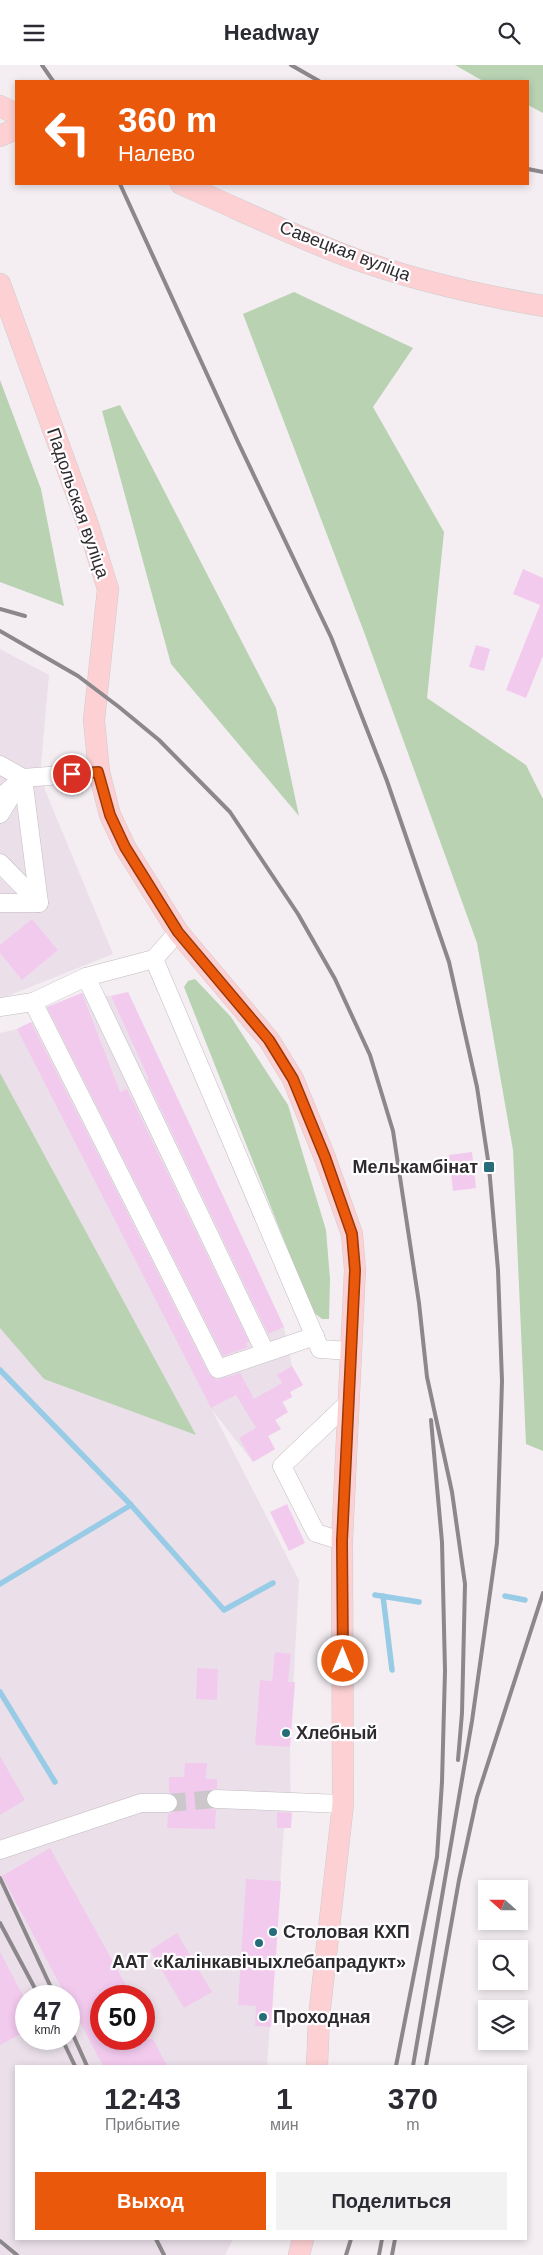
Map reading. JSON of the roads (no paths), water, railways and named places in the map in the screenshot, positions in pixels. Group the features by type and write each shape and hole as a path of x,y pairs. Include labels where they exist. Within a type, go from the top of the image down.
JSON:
{"main road":[{"path":"0,106 15,114"},
{"path":"0,136 15,129"},
{"name":"Савецкая вуліца","path":"183,185 354,259 428,283 479,295 543,306"},
{"name":"Падольская вуліца","path":"0,284 88,525 108,589 94,720 98,772 110,815 125,847 178,932 269,1040 293,1079 325,1157 352,1234 355,1270 342,1541 343,1803 319,2017 317,2065"},
{"path":"299,2255 303,2240"}],"lane":[{"path":"0,765 22,778 98,772"},
{"path":"0,798 22,778"},
{"path":"0,814 22,778"},
{"path":"22,778 39,903"},
{"path":"0,863 39,903"},
{"path":"0,903 39,903"},
{"path":"0,1007 33,1002 86,977 154,959 178,932"},
{"path":"154,959 320,1349 351,1351"},
{"path":"86,977 265,1352"},
{"path":"33,1002 218,1369 315,1336"},
{"path":"342,1541 316,1533 282,1466 349,1402"},
{"path":"216,1799 343,1803"},
{"path":"0,1850 141,1803 168,1803"}],"waterway":[{"path":"0,1370 131,1505 224,1610 273,1583"},
{"path":"0,1584 131,1505"},
{"path":"375,1595 419,1602"},
{"path":"383,1596 392,1670"},
{"path":"505,1596 525,1600"},
{"path":"0,1692 55,1782"}],"tunnel":[{"path":"168,1803 216,1799"}],"railway":[{"path":"42,65 52,80"},
{"path":"291,65 317,80"},
{"path":"529,169 543,172"},
{"path":"120,185 238,442 331,637 387,781 449,962 477,1087 489,1167 498,1270 502,1381 497,1543 472,1721 413,2065"},
{"path":"0,609 25,616"},
{"path":"0,631 78,676 119,707 159,740 230,812 298,914 335,979 370,1055 393,1131 419,1303 427,1377 452,1492 465,1584 462,1713 458,1760"},
{"path":"396,2065 437,1857 442,1782 445,1671 442,1542 431,1420"},
{"path":"426,2065 459,1880 477,1797 543,1593"},
{"path":"0,1878 50,1985"},
{"path":"0,1923 33,1985"},
{"path":"67,2050 75,2065"},
{"path":"80,2050 87,2065"},
{"path":"156,2240 164,2255"},
{"path":"346,2255 351,2240"},
{"path":"379,2255 382,2240"},
{"path":"392,2255 395,2240"},
{"path":"0,2241 17,2255"}],"place":[{"name":"Мелькамбінат","path":"489,1167"},
{"name":"Хлебный","path":"286,1733"},
{"name":"Столовая КХП","path":"273,1932"},
{"name":"ААТ «Калінкавічыхлебапрадукт»","path":"259,1943"},
{"name":"Проходная","path":"263,2017"}]}
